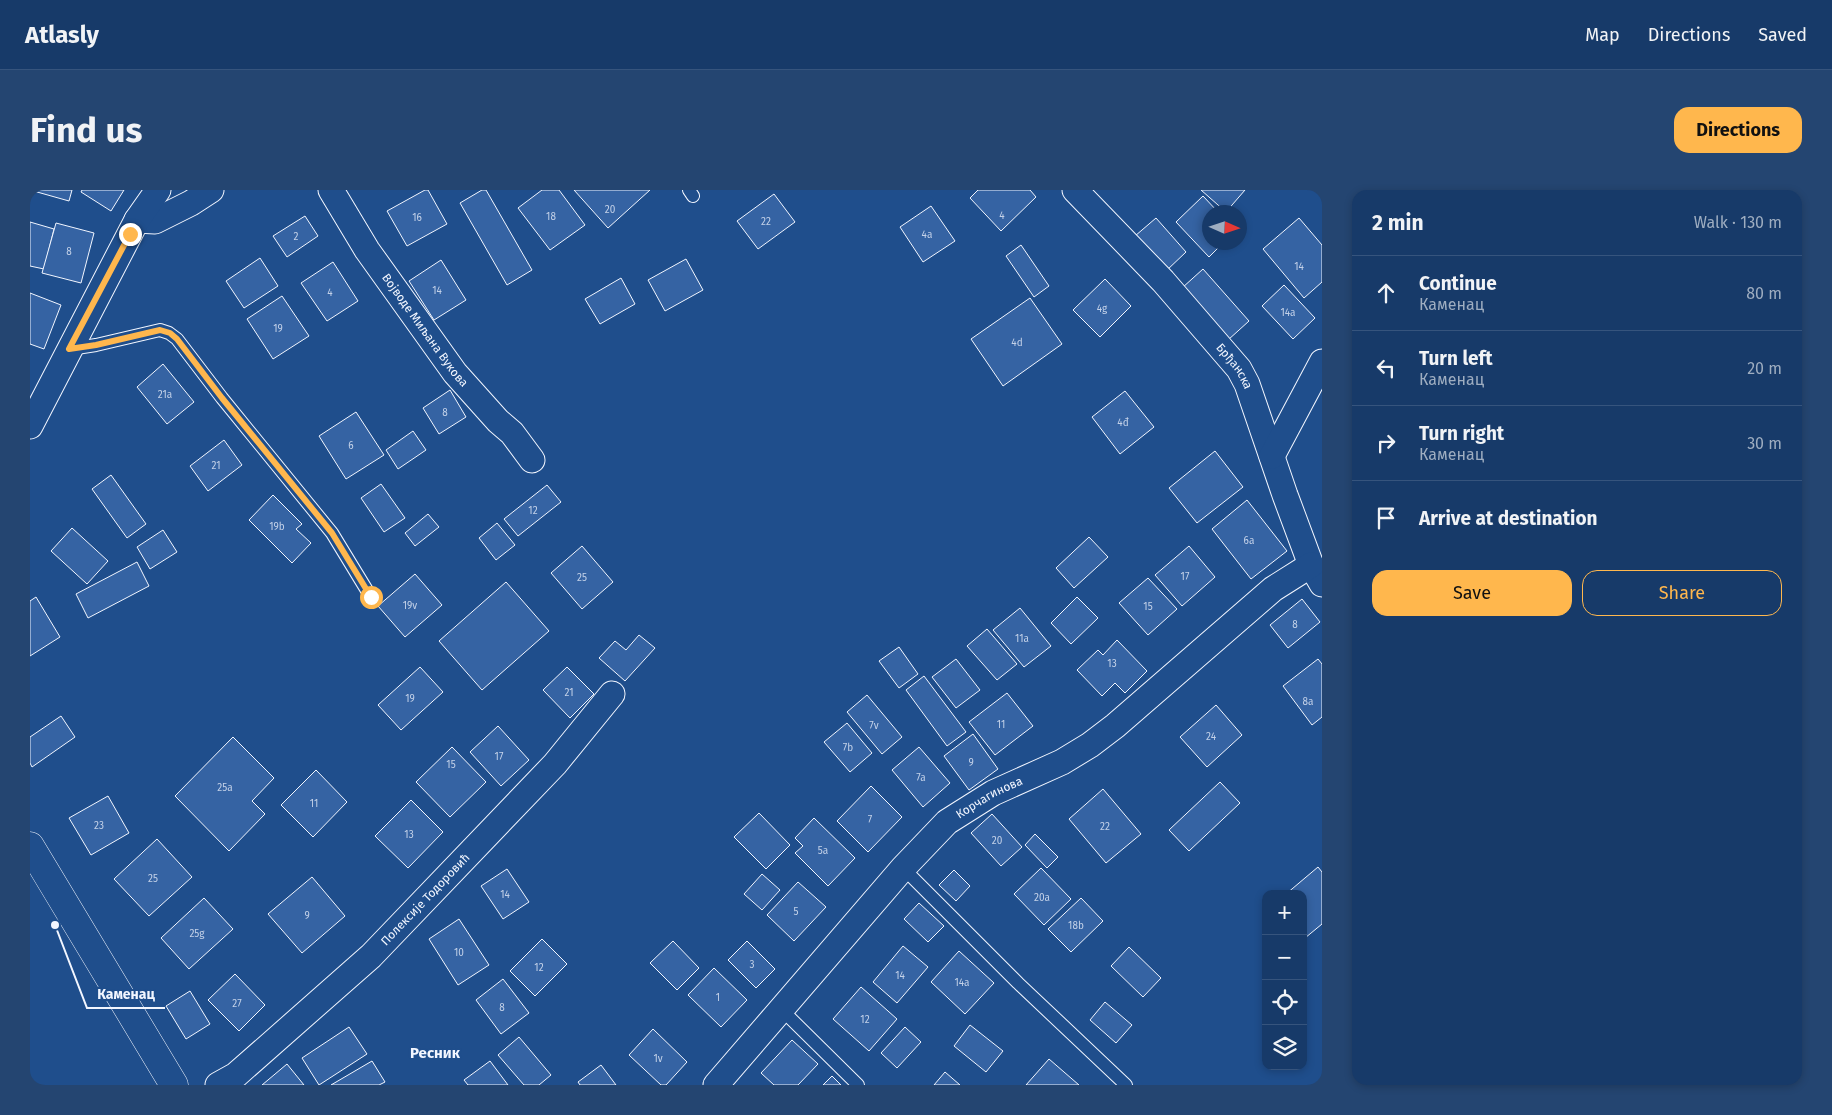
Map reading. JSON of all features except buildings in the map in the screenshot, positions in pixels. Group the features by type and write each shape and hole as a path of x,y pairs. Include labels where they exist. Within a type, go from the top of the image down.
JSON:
{"street":[{"path":"30,426 137,220 158,190"},
{"path":"137,220 155,221 191,203 211,190"},
{"name":"Војводе Миљана Вукова","path":"331,190 366,250 449,365 512,433 532,460"},
{"name":"Брђанска","path":"1075,190 1163,281 1239,369 1247,384 1284,495 1317,574"},
{"path":"1272,456 1322,362"},
{"name":"Корчагинова","path":"716,1085 902,868 947,822 993,793 1062,762 1090,745 1274,589 1317,574"},
{"name":"Полексије Тодоровић","path":"218,1085 236,1074 371,956 555,764 612,694"},
{"path":"30,846 174,1085"}],"lane":[{"path":"69,349 96,345 147,332 160,330 170,333 177,339 222,398 332,533 371,597"},
{"path":"902,868 1018,984 1126,1085"},
{"path":"781,1009 858,1085"}],"place":[{"name":"Каменац","path":"55,925"}],"district":[{"name":"Ресник","path":"435,1053"}],"route":[{"path":"130,234 69,349 96,345 147,332 160,330 170,333 177,339 222,398 332,533 371,597"}]}
